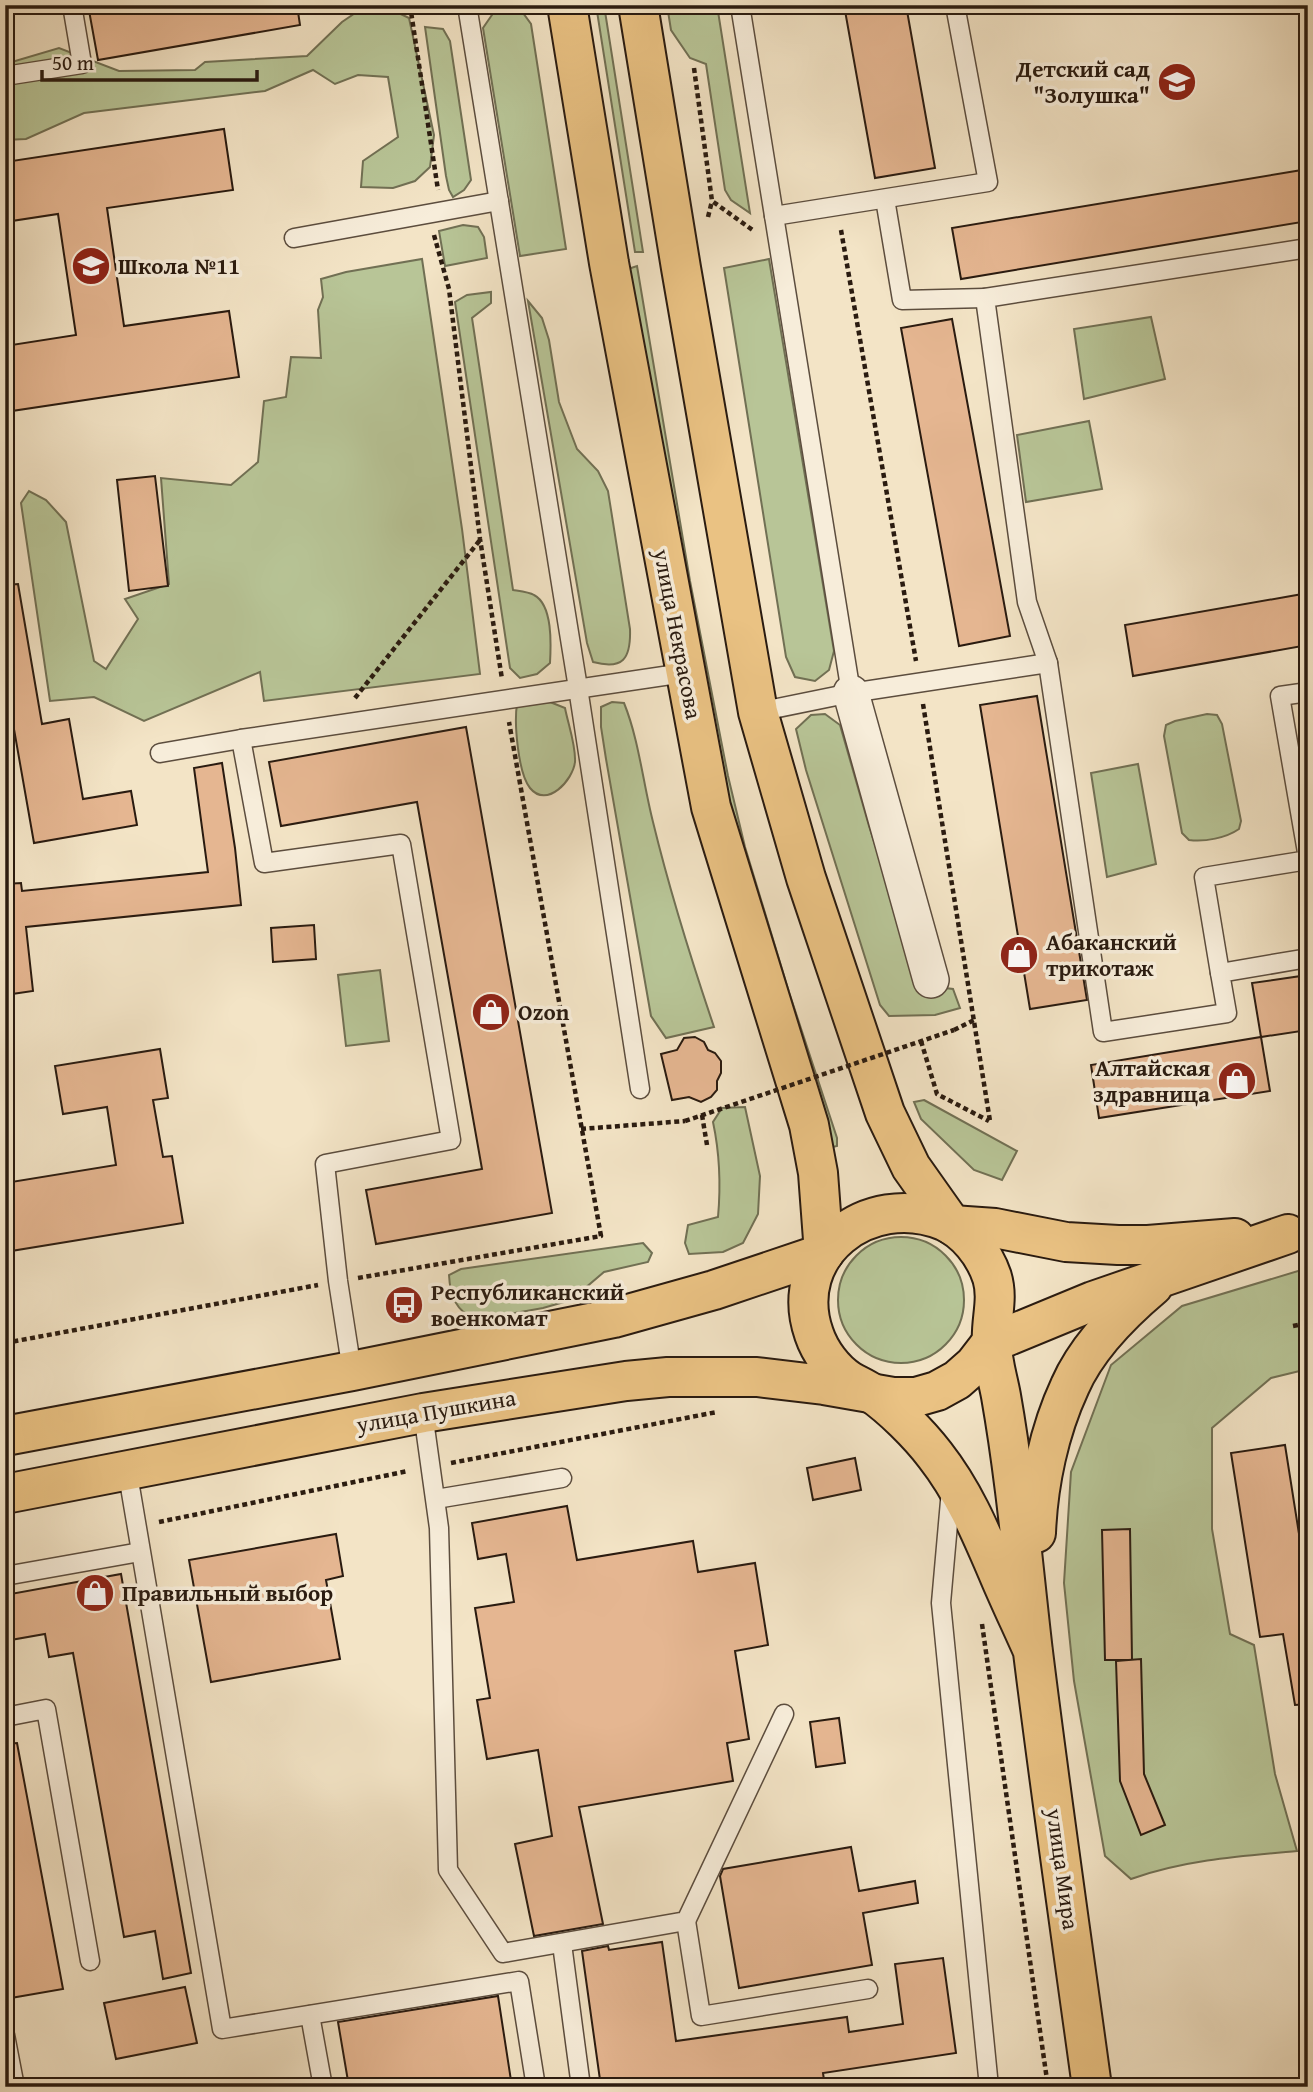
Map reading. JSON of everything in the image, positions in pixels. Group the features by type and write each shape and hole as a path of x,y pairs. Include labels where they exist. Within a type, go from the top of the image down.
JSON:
{"main road":[{"name":"улица Некрасова","path":"567,5 609,263 711,807 809,1125 818,1173 824,1253"},
{"path":"638,5 758,712 806,878 885,1113 911,1167 951,1224 995,1228 1066,1242 1118,1245 1148,1245 1298,1232"},
{"path":"1033,1651 1020,1516 991,1343 996,1301 992,1279 983,1258 970,1239 951,1224 925,1213 897,1211 868,1217 844,1232 824,1253 812,1279 809,1307 814,1334 827,1359 846,1379 871,1392 893,1397 916,1397 937,1391 957,1380 991,1343 1082,1305 1298,1232"},
{"path":"5,1436 352,1371 614,1318 714,1290 824,1253"},
{"path":"1033,1651 1039,1496 1058,1418 1070,1384 1093,1350 1125,1309 1163,1277"},
{"name":"улица Пушкина","path":"5,1494 423,1413 587,1386 668,1377 757,1377 871,1392"},
{"path":"871,1392 919,1436 937,1457 970,1507 1033,1651"},
{"name":"улица Мира","path":"1033,1651 1092,2087"}],"street":[{"path":"850,693 931,981"}],"lane":[{"path":"5,76 82,64 72,5"},
{"path":"467,5 640,1089"},
{"path":"740,5 850,693"},
{"path":"774,216 988,182 955,5"},
{"path":"885,199 902,300 985,298 1308,248"},
{"path":"295,238 499,201"},
{"path":"985,298 1027,601 1048,663 1103,1032 1227,1013 1204,877 1308,859 1280,696 1308,692"},
{"path":"758,712 850,693 1048,663"},
{"path":"160,753 684,673"},
{"path":"241,739 264,863 401,844 451,1140 325,1164 338,1282 352,1371"},
{"path":"1220,973 1308,958"},
{"path":"423,1413 439,1528 448,1870 503,1953 686,1921"},
{"path":"127,1469 222,2029 519,1981 536,2087"},
{"path":"436,1499 562,1478"},
{"path":"952,1480 941,1603 989,2087"},
{"path":"5,1576 139,1552"},
{"path":"5,1717 46,1709 90,1961"},
{"path":"783,1714 686,1921 701,2016 867,1989"},
{"path":"562,1944 582,2087"},
{"path":"310,2015 323,2087"},
{"path":"5,2035 15,2087"}],"path":[{"path":"5,1343 601,1236 505,699 480,539 449,289 435,213 410,5"},
{"path":"694,68 712,201 755,232"},
{"path":"334,725 480,539"},
{"path":"582,1129 685,1121 954,1030 974,1020"},
{"path":"921,1041 937,1094 990,1121"},
{"path":"702,1115 707,1145"},
{"path":"1293,1326 1308,1323"},
{"path":"135,1527 432,1466 729,1410"},
{"path":"981,1613 1048,2087"}],"green space":[{"path":"367,5 382,5 409,18 434,135 430,167 415,181 393,188 361,187 363,161 398,137 388,77 358,75 335,84 313,70 265,91 84,113 26,139 5,140 5,64 59,48 119,71 195,70 205,62 307,56 342,22"},
{"path":"596,5 604,5 643,252 635,252"},
{"path":"667,5 717,5 750,213 731,200 725,190 706,64 690,58 671,30"},
{"path":"494,12 523,13 531,24 566,249 520,256 483,28"},
{"path":"425,27 443,29 450,41 471,180 464,190 453,197 446,176"},
{"path":"463,225 478,227 484,237 487,258 445,266 439,231"},
{"path":"422,259 462,529 480,674 264,701 260,672 144,721 94,697 50,701 21,503 29,491 46,500 66,522 94,661 106,669 138,619 125,599 169,584 161,478 231,485 258,462 264,401 286,397 291,357 321,358 318,310 323,297 321,279"},
{"path":"769,259 834,651 829,670 815,681 795,677 786,657 724,268"},
{"path":"637,266 690,581 728,776 745,847 837,1138 837,1146 833,1147 830,1145 742,868 628,269"},
{"path":"491,292 491,303 472,318 513,590 532,594 540,600 548,616 550,636 550,663 537,674 520,678 510,668 455,302 467,295"},
{"path":"528,301 542,318 549,340 559,402 577,449 598,471 608,491 630,629 627,655 618,663 593,662 587,643"},
{"path":"1151,317 1165,379 1084,399 1074,329"},
{"path":"1089,421 1102,489 1026,502 1017,435"},
{"path":"550,702 565,708 575,762 570,777 564,784 551,794 544,795 537,794 530,788 522,771 516,712 517,704"},
{"path":"612,702 624,703 629,717 666,874 714,1027 666,1038 651,1016 601,727 601,707"},
{"path":"825,714 840,725 869,826 921,985 953,989 960,1008 935,1015 889,1016 880,1005 806,770 796,729 811,715"},
{"path":"1207,714 1217,715 1222,724 1241,821 1239,829 1228,835 1208,840 1189,840 1182,833 1164,736 1166,725"},
{"path":"1138,764 1156,864 1107,877 1091,773"},
{"path":"380,970 389,1041 346,1046 338,975"},
{"path":"924,1100 1017,1151 1002,1180 974,1170 921,1119 914,1102"},
{"path":"745,1107 760,1176 758,1214 743,1243 723,1252 689,1254 685,1243 688,1225 718,1217 719,1170 713,1122 722,1108"},
{"path":"901,1237 925,1241 946,1255 960,1276 964,1300 960,1324 946,1345 925,1359 901,1363 877,1359 856,1345 842,1324 838,1300 842,1276 856,1255 877,1241"},
{"path":"643,1243 652,1253 648,1262 604,1272 571,1300 543,1308 476,1320 463,1312 455,1302 451,1290 449,1275 461,1269"},
{"path":"1308,1268 1308,1369 1271,1378 1212,1428 1212,1529 1230,1634 1254,1645 1275,1774 1297,1851 1192,1863 1131,1879 1105,1856 1074,1681 1064,1583 1071,1472 1111,1365 1182,1306"}],"building":[{"path":"88,5 297,5 300,25 98,60"},
{"path":"844,5 906,5 935,168 875,178"},
{"name":"Школа №11","path":"224,129 233,190 107,208 124,326 229,311 239,377 5,412 5,346 76,335 58,214 5,222 5,162"},
{"path":"1308,169 1308,221 961,279 952,228"},
{"path":"952,319 1010,636 959,646 901,328"},
{"path":"155,476 168,586 129,591 117,480"},
{"path":"18,584 42,724 69,719 83,799 131,791 137,825 34,843 5,678 5,585"},
{"path":"1308,593 1308,645 1133,676 1125,625"},
{"path":"1037,696 1087,1000 1030,1009 980,705"},
{"path":"466,727 552,1213 376,1244 366,1190 482,1169 417,802 281,826 269,762"},
{"path":"222,763 241,905 26,927 33,991 5,995 5,884 21,883 22,891 208,872 194,768"},
{"path":"314,925 316,959 273,962 271,928"},
{"path":"1308,975 1308,1030 1261,1037 1252,983"},
{"path":"695,1037 704,1042 708,1050 715,1053 721,1061 717,1090 701,1102 689,1097 672,1100 661,1054 677,1050 684,1038"},
{"path":"1261,1037 1270,1091 1099,1118 1091,1065"},
{"path":"160,1049 168,1098 153,1100 163,1157 172,1156 183,1223 5,1252 5,1183 116,1165 107,1107 63,1114 55,1066"},
{"path":"1285,1445 1308,1591 1308,1704 1295,1705 1283,1634 1260,1637 1231,1453"},
{"path":"855,1458 861,1490 813,1500 807,1468"},
{"path":"567,1506 577,1560 693,1541 698,1572 755,1563 768,1645 735,1651 749,1739 727,1743 733,1781 579,1807 603,1924 534,1936 515,1844 552,1836 538,1750 487,1759 477,1700 490,1698 475,1608 514,1602 506,1554 478,1559 472,1523"},
{"path":"1130,1529 1132,1660 1105,1660 1102,1530"},
{"path":"336,1534 343,1576 326,1580 340,1659 211,1682 189,1560"},
{"path":"121,1574 191,1973 163,1979 155,1931 124,1937 73,1653 49,1657 45,1634 5,1641 5,1595"},
{"path":"1141,1659 1144,1774 1165,1825 1141,1835 1120,1781 1116,1661"},
{"path":"839,1718 845,1763 816,1767 810,1722"},
{"path":"17,1743 63,1989 5,1999 5,1744"},
{"path":"851,1847 859,1891 915,1881 918,1903 863,1913 872,1965 739,1988 720,1876 723,1869"},
{"path":"662,1942 676,2041 847,2017 849,2032 903,2024 895,1964 943,1958 956,2053 823,2073 825,2087 601,2087 582,1951"},
{"path":"185,1987 197,2043 116,2059 104,2003"},
{"path":"498,1996 512,2087 349,2087 338,2022"}],"place":[{"name":"Детский сад \"Золушка\"","path":"1177,82"},
{"name":"Школа №11","path":"91,266"},
{"name":"Абаканский трикотаж","path":"1019,955"},
{"name":"Ozon","path":"491,1012"},
{"name":"Алтайская здравница","path":"1237,1081"},
{"name":"Республиканский военкомат","path":"404,1305"},
{"name":"Правильный выбор","path":"95,1593"}]}
